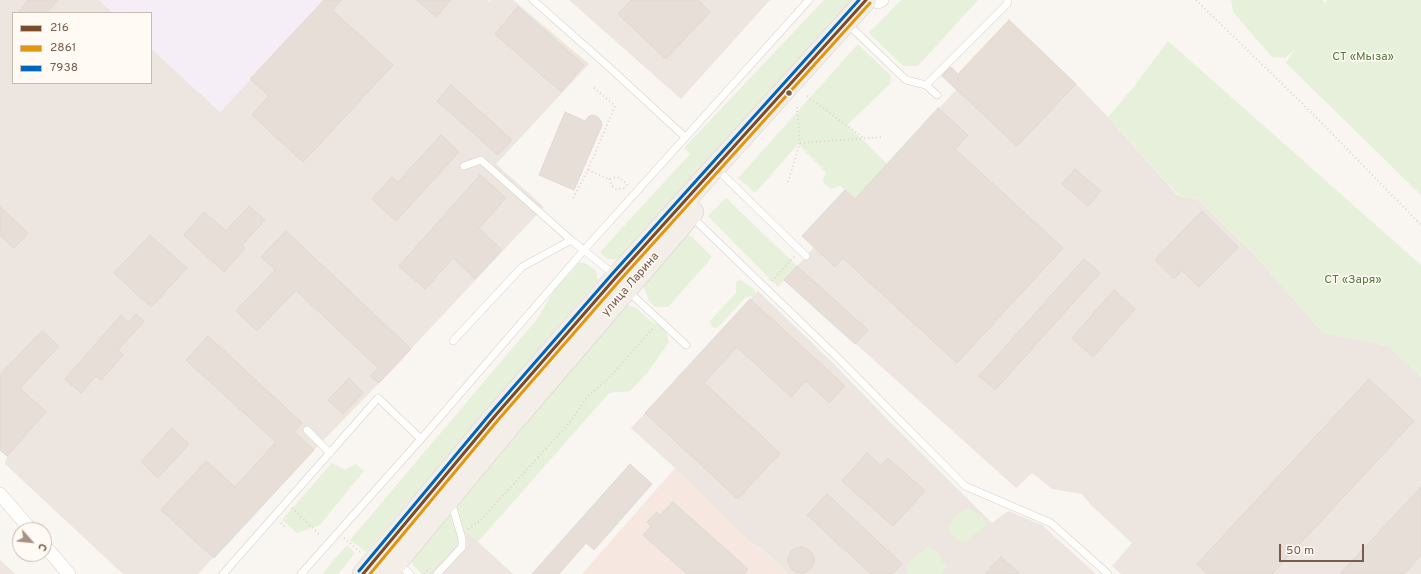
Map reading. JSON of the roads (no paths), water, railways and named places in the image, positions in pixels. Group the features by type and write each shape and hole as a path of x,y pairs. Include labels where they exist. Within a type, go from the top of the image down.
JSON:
{"main road":[{"name":"улица Ларина","path":"363,574 494,417 622,283 690,215 854,30 877,1"},
{"name":"улица Ларина","path":"398,570 450,497 622,283 877,1"}],"street":[{"path":"0,494 24,522"},
{"path":"52,554 69,574"}],"lane":[{"path":"533,0 685,137"},
{"path":"301,574 584,250 809,0"},
{"path":"926,85 1007,4 1008,0"},
{"path":"854,30 906,80 926,85 937,95"},
{"path":"464,166 481,160 622,283 686,345"},
{"path":"724,176 806,256"},
{"path":"690,215 837,357 965,486 1051,523 1108,574"},
{"path":"453,341 522,267 571,240"},
{"path":"223,574 378,398 421,438"},
{"path":"307,430 330,452"},
{"path":"437,574 462,547 450,497"}],"park label":[{"name":"СТ «Мыза»","path":"1363,58"},
{"name":"СТ «Заря»","path":"1353,281"}]}
